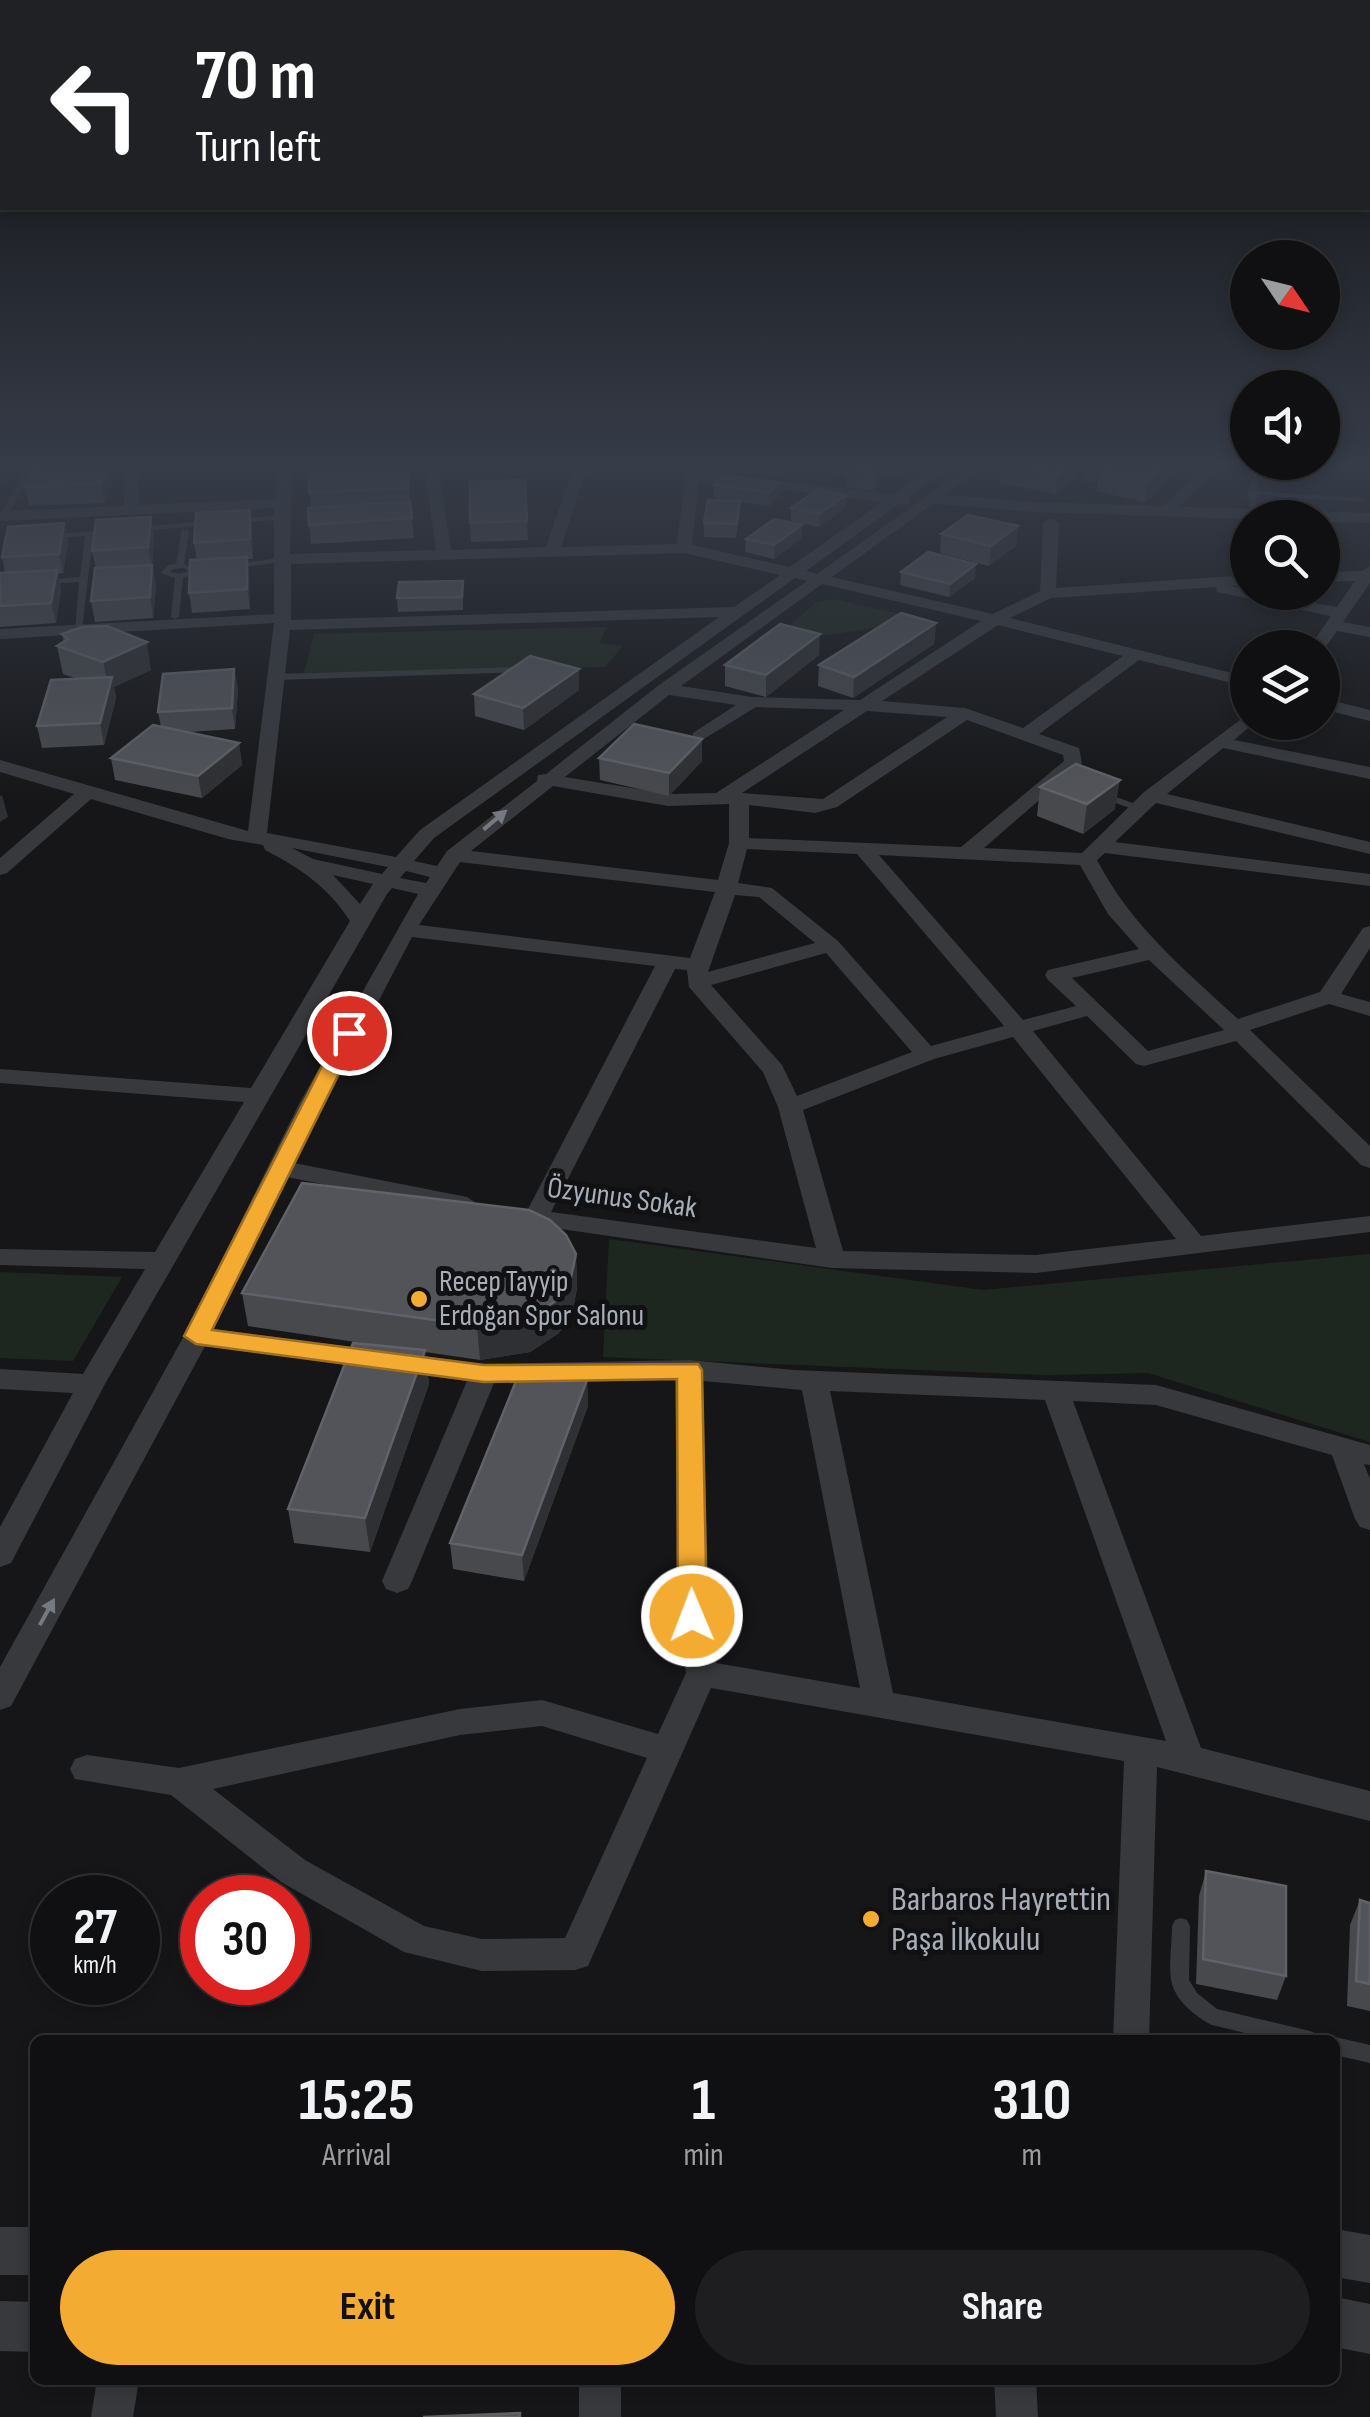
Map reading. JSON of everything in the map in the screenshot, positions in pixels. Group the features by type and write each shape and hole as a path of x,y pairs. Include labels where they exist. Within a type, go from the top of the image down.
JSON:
{"street":[{"path":"258,839 271,750 284,577"},
{"path":"0,1555 162,1261 361,921 394,873 426,834 785,577"},
{"path":"807,577 1139,652 1230,677"},
{"path":"0,1697 196,1336 404,930 454,855 665,688 826,577"},
{"path":"1048,593 1049,577"},
{"path":"1330,630 1365,577"},
{"path":"731,798 995,619 1048,593 1230,581"},
{"path":"1188,582 1337,619 1370,632"},
{"path":"0,634 283,622 736,612"},
{"path":"1026,734 1139,652"},
{"path":"665,688 752,702 865,705 965,714 1072,752 1073,763 966,852"},
{"path":"1340,692 1370,698"},
{"path":"698,736 752,702"},
{"path":"1340,708 1370,716"},
{"path":"545,780 668,800 731,798 816,807 830,803 965,714"},
{"path":"1093,853 1144,802 1230,733"},
{"path":"1218,742 1370,773"},
{"path":"0,766 258,839 338,850 388,845 426,834"},
{"path":"0,869 86,793"},
{"path":"697,974 739,843 731,798"},
{"path":"1144,802 1370,848"},
{"path":"258,839 308,864 345,897 361,921"},
{"path":"739,843 1093,853 1370,880"},
{"path":"862,848 1018,1028 1194,1244"},
{"path":"338,850 394,873"},
{"path":"1093,853 1098,886 1150,953 1237,1030 1370,1160"},
{"path":"454,855 764,892 830,945 926,1054"},
{"path":"308,864 394,873 436,882"},
{"path":"404,930 668,962 697,974 774,1070 790,1107 832,1259"},
{"path":"1328,998 1370,932"},
{"path":"697,974 830,945"},
{"path":"1150,953 1056,975 1144,1058 1328,998 1370,1009"},
{"path":"535,1219 668,962"},
{"path":"790,1107 926,1054 1090,1009"},
{"path":"0,1076 258,1096"},
{"name":"Özyunus Sokak","path":"280,1168 535,1219 832,1259 1036,1264 1370,1224"},
{"path":"0,1257 162,1261"},
{"path":"196,1336 484,1374 689,1370 814,1380 1156,1395 1358,1452 1370,1518"},
{"path":"179,1782 293,1870 417,1941 482,1955 575,1954 702,1674 692,1616 689,1370"},
{"path":"397,1581 484,1374"},
{"path":"0,1379 91,1384"},
{"path":"814,1380 879,1704"},
{"path":"1056,1392 1189,1759"},
{"path":"702,1674 1189,1759 1370,1806"},
{"path":"87,1769 179,1782 460,1722 542,1713 669,1751"},
{"path":"1131,2035 1142,1751"},
{"path":"0,2251 30,2251"},
{"path":"1340,2254 1370,2259"},
{"path":"1340,2323 1370,2329"},
{"path":"0,2326 30,2327"},
{"path":"112,2417 117,2385"},
{"path":"600,2385 600,2417"},
{"path":"1015,2385 1017,2417"}],"lane":[{"path":"174,617 179,577"},
{"path":"34,583 83,579 78,630"},
{"path":"276,676 536,670"},
{"path":"1084,789 1144,802"},
{"path":"1181,1926 1180,1982 1201,2009 1212,2016 1290,2035"},
{"path":"1340,2047 1370,2054"}],"shaded area":[{"path":"833,599 928,620 767,644 817,602"},
{"path":"606,627 600,643 623,646 605,667 304,673 314,634"},
{"path":"609,1239 983,1290 1370,1254 1370,1442 1148,1373 1045,1375 603,1357"},
{"path":"0,1272 122,1277 73,1361 0,1358"}],"building":[{"path":"0,577 56,577 51,603 0,606"},
{"path":"94,577 151,577 150,597 91,601"},
{"path":"189,577 247,577 247,589 189,593"},
{"path":"921,577 959,577 950,584"},
{"path":"463,581 462,597 397,598 399,582"},
{"path":"901,613 936,623 854,677 819,665"},
{"path":"780,624 820,634 766,675 725,665"},
{"path":"107,626 147,642 103,662 57,646 68,639 62,634 82,627"},
{"path":"530,656 579,669 523,708 474,694"},
{"path":"234,669 232,708 158,712 163,674"},
{"path":"112,677 100,723 37,726 51,680"},
{"path":"634,724 702,739 669,773 599,758"},
{"path":"153,725 239,743 198,776 111,758"},
{"path":"1076,764 1120,780 1087,804 1040,787"},
{"name":"Recep Tayyip Erdoğan Spor Salonu","path":"302,1183 529,1210 550,1220 566,1235 576,1254 571,1277 557,1300 528,1319 477,1326 242,1293"},
{"path":"353,1343 425,1350 365,1518 288,1509"},
{"path":"521,1369 587,1380 522,1555 450,1543"},
{"path":"1206,1871 1286,1886 1286,1976 1203,1959"},
{"path":"1360,1900 1370,1903 1370,1984 1356,1981"},
{"path":"520,2413 520,2417 423,2417"}],"place":[{"name":"Recep Tayyip Erdoğan Spor Salonu","path":"419,1299"},
{"name":"Barbaros Hayrettin Paşa İlkokulu","path":"871,1919"}],"route":[{"path":"349,1033 196,1336 484,1374 689,1370 692,1616"}]}
